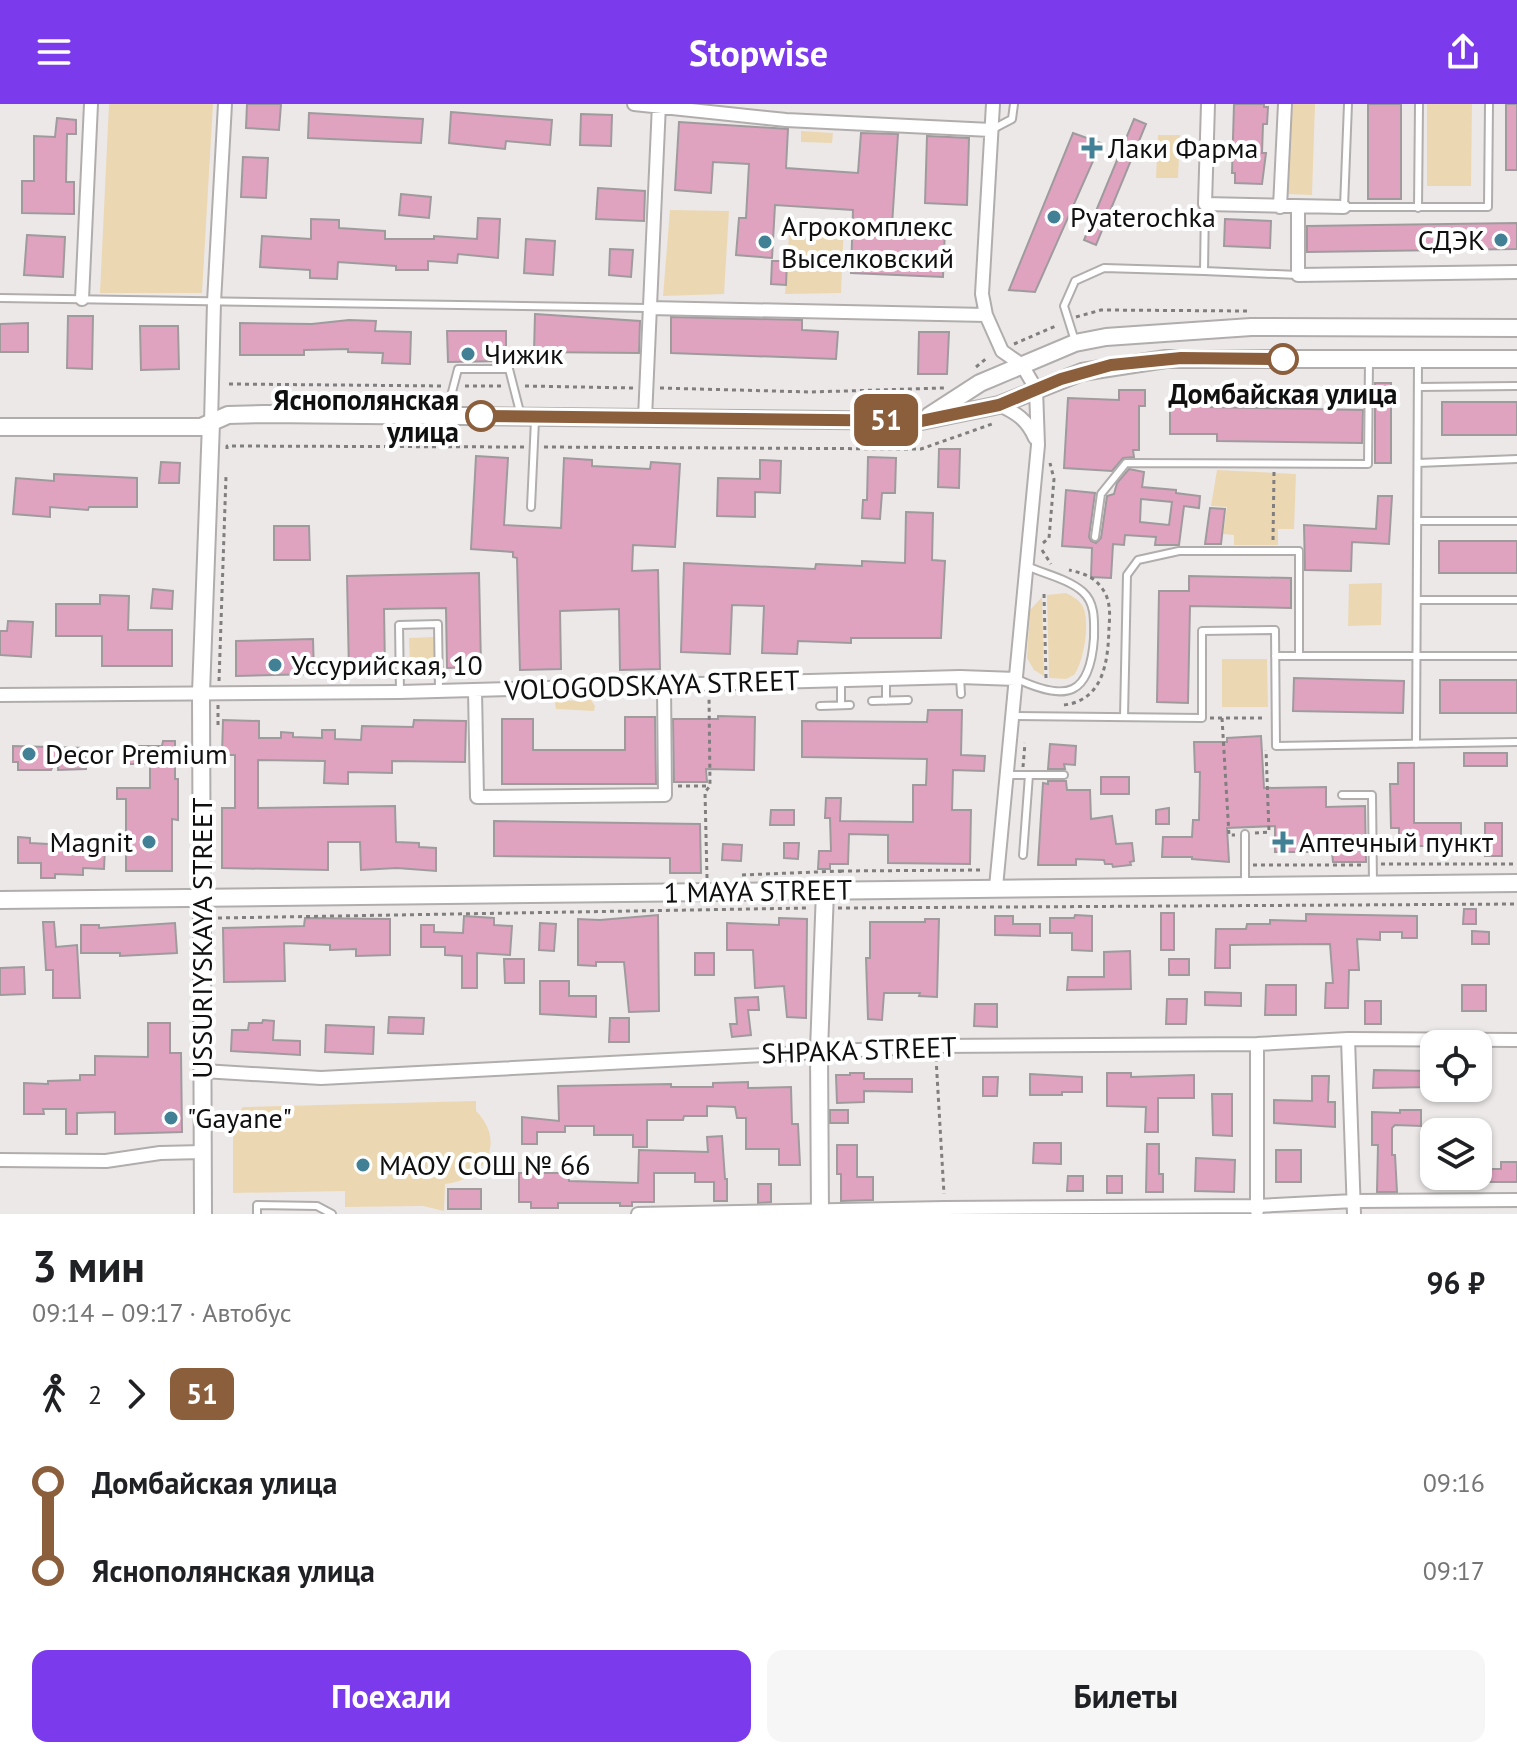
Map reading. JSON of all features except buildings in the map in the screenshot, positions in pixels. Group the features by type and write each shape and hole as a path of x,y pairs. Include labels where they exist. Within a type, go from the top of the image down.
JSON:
{"street":[{"path":"82,299 91,104"},
{"path":"211,423 225,104"},
{"path":"634,104 786,120 991,130"},
{"path":"993,104 982,294 986,315 1002,351 1022,365 1036,389 1038,445 996,887"},
{"path":"1208,104 1205,204 1344,207"},
{"path":"1280,207 1285,104"},
{"path":"645,418 659,105"},
{"path":"1298,207 1298,275 1517,272"},
{"path":"649,308 986,315"},
{"path":"921,421 980,383 1075,343 1106,337 1251,327 1517,328"},
{"path":"1180,331 1181,358"},
{"path":"999,413 1036,389 1111,365 1181,358 1517,359"},
{"path":"0,427 201,427 228,415 921,421 1017,413 1029,425 1038,445"},
{"name":"USSURIYSKAYA STREET","path":"203,1214 201,693 211,423"},
{"name":"VOLOGODSKAYA STREET","path":"0,695 400,692 960,677 1016,679"},
{"path":"475,690 477,797 665,795 664,685"},
{"name":"1 MAYA STREET","path":"0,900 1517,883"},
{"path":"820,1212 819,1050 825,891"},
{"path":"1348,1039 1354,1208"},
{"name":"SHPAKA STREET","path":"203,1071 321,1078 936,1046 1257,1044 1348,1039 1517,1040"},
{"path":"1256,1210 1257,1044"},
{"path":"0,1160 106,1161 160,1153 203,1152"},
{"path":"638,1214 945,1208 1256,1210 1517,1200"}],"lane":[{"path":"991,130 1012,119 1014,104"},
{"path":"1348,104 1344,207 1418,208 1488,207 1489,104"},
{"path":"1418,208 1419,104"},
{"path":"1204,271 1205,204"},
{"path":"1075,343 1064,306 1075,281 1104,268 1298,275"},
{"path":"0,298 649,308"},
{"path":"1095,537 1101,494 1126,463 1368,464 1369,359"},
{"path":"1416,744 1418,360"},
{"path":"446,415 458,369 509,369 513,386 528,416 534,447 531,507"},
{"path":"1418,387 1517,386"},
{"path":"1418,463 1517,459"},
{"path":"1417,521 1517,521"},
{"path":"1124,717 1127,575 1138,560 1179,551 1299,551 1299,656"},
{"path":"1016,679 1050,691 1075,688 1085,680 1092,657 1095,619 1088,598 1074,586 1027,566"},
{"path":"1417,600 1517,600"},
{"path":"400,692 399,625 438,624 439,691"},
{"path":"1013,716 1202,718 1202,631 1275,630 1276,746 1517,742"},
{"path":"1275,656 1517,656"},
{"path":"960,677 961,694"},
{"path":"886,679 886,701"},
{"path":"841,680 841,705"},
{"path":"872,701 908,700"},
{"path":"820,706 850,705"},
{"path":"1007,775 1064,775"},
{"path":"1023,855 1025,775"},
{"path":"1342,795 1372,795 1373,884"},
{"path":"1245,834 1245,885"},
{"path":"257,1214 257,1205 317,1206 332,1214"}],"path":[{"path":"229,384 638,388"},
{"path":"654,388 811,392 953,388"},
{"path":"226,455 227,446 921,449 999,413"},
{"path":"218,693 226,463"},
{"path":"1273,552 1274,465"},
{"path":"1044,594 1046,679"},
{"path":"707,878 705,792 710,786 709,684"},
{"path":"1202,718 1276,718"},
{"path":"1222,718 1229,835 1269,832 1266,746"},
{"path":"1025,735 1025,775"},
{"path":"665,787 710,786"},
{"path":"840,871 986,870"},
{"path":"218,917 824,908 1517,904"},
{"path":"936,1046 945,1208"}],"shaded area":[{"path":"109,104 213,104 202,293 100,293"},
{"path":"1290,104 1315,104 1312,195 1287,194"},
{"path":"1427,104 1472,104 1471,186 1427,186"},
{"path":"801,131 833,133 832,143 801,142"},
{"path":"1158,135 1180,135 1178,178 1156,178"},
{"path":"670,210 729,211 724,294 663,296"},
{"path":"790,221 844,225 841,293 785,294"},
{"path":"1217,470 1296,474 1294,529 1278,529 1278,545 1234,545 1234,535 1223,534 1227,507 1211,506"},
{"path":"1382,583 1381,625 1348,626 1349,584"},
{"path":"1066,593 1079,601 1085,611 1083,651 1074,675 1066,679 1049,678 1047,595"},
{"path":"1042,597 1044,676 1034,670 1027,658 1030,610"},
{"path":"434,637 434,663 410,664 409,638"},
{"path":"1222,659 1267,659 1268,707 1222,707"},
{"path":"591,700 594,711 556,709 555,703 558,701"},
{"name":"МАОУ СОШ № 66","path":"476,1101 476,1111 490,1135 487,1158 471,1175 445,1184 444,1211 423,1206 345,1207 345,1191 233,1193 233,1119 243,1107"}],"bus line":[{"name":"51","path":"481,416 921,421 999,405 1061,379 1111,365 1181,358 1283,359"}],"place":[{"name":"Лаки Фарма","path":"1092,148"},
{"name":"Pyaterochka","path":"1054,217"},
{"name":"СДЭК","path":"1501,240"},
{"name":"Агрокомплекс Выселковский","path":"765,242"},
{"name":"Чижик","path":"468,354"},
{"name":"Домбайская улица","path":"1283,359"},
{"name":"Яснополянская улица","path":"481,416"},
{"name":"Уссурийская, 10","path":"275,665"},
{"name":"Decor Premium","path":"29,754"},
{"name":"Magnit","path":"149,842"},
{"name":"Аптечный пункт","path":"1283,842"},
{"name":"\"Gayane\"","path":"171,1118"},
{"name":"МАОУ СОШ № 66","path":"363,1165"}]}
